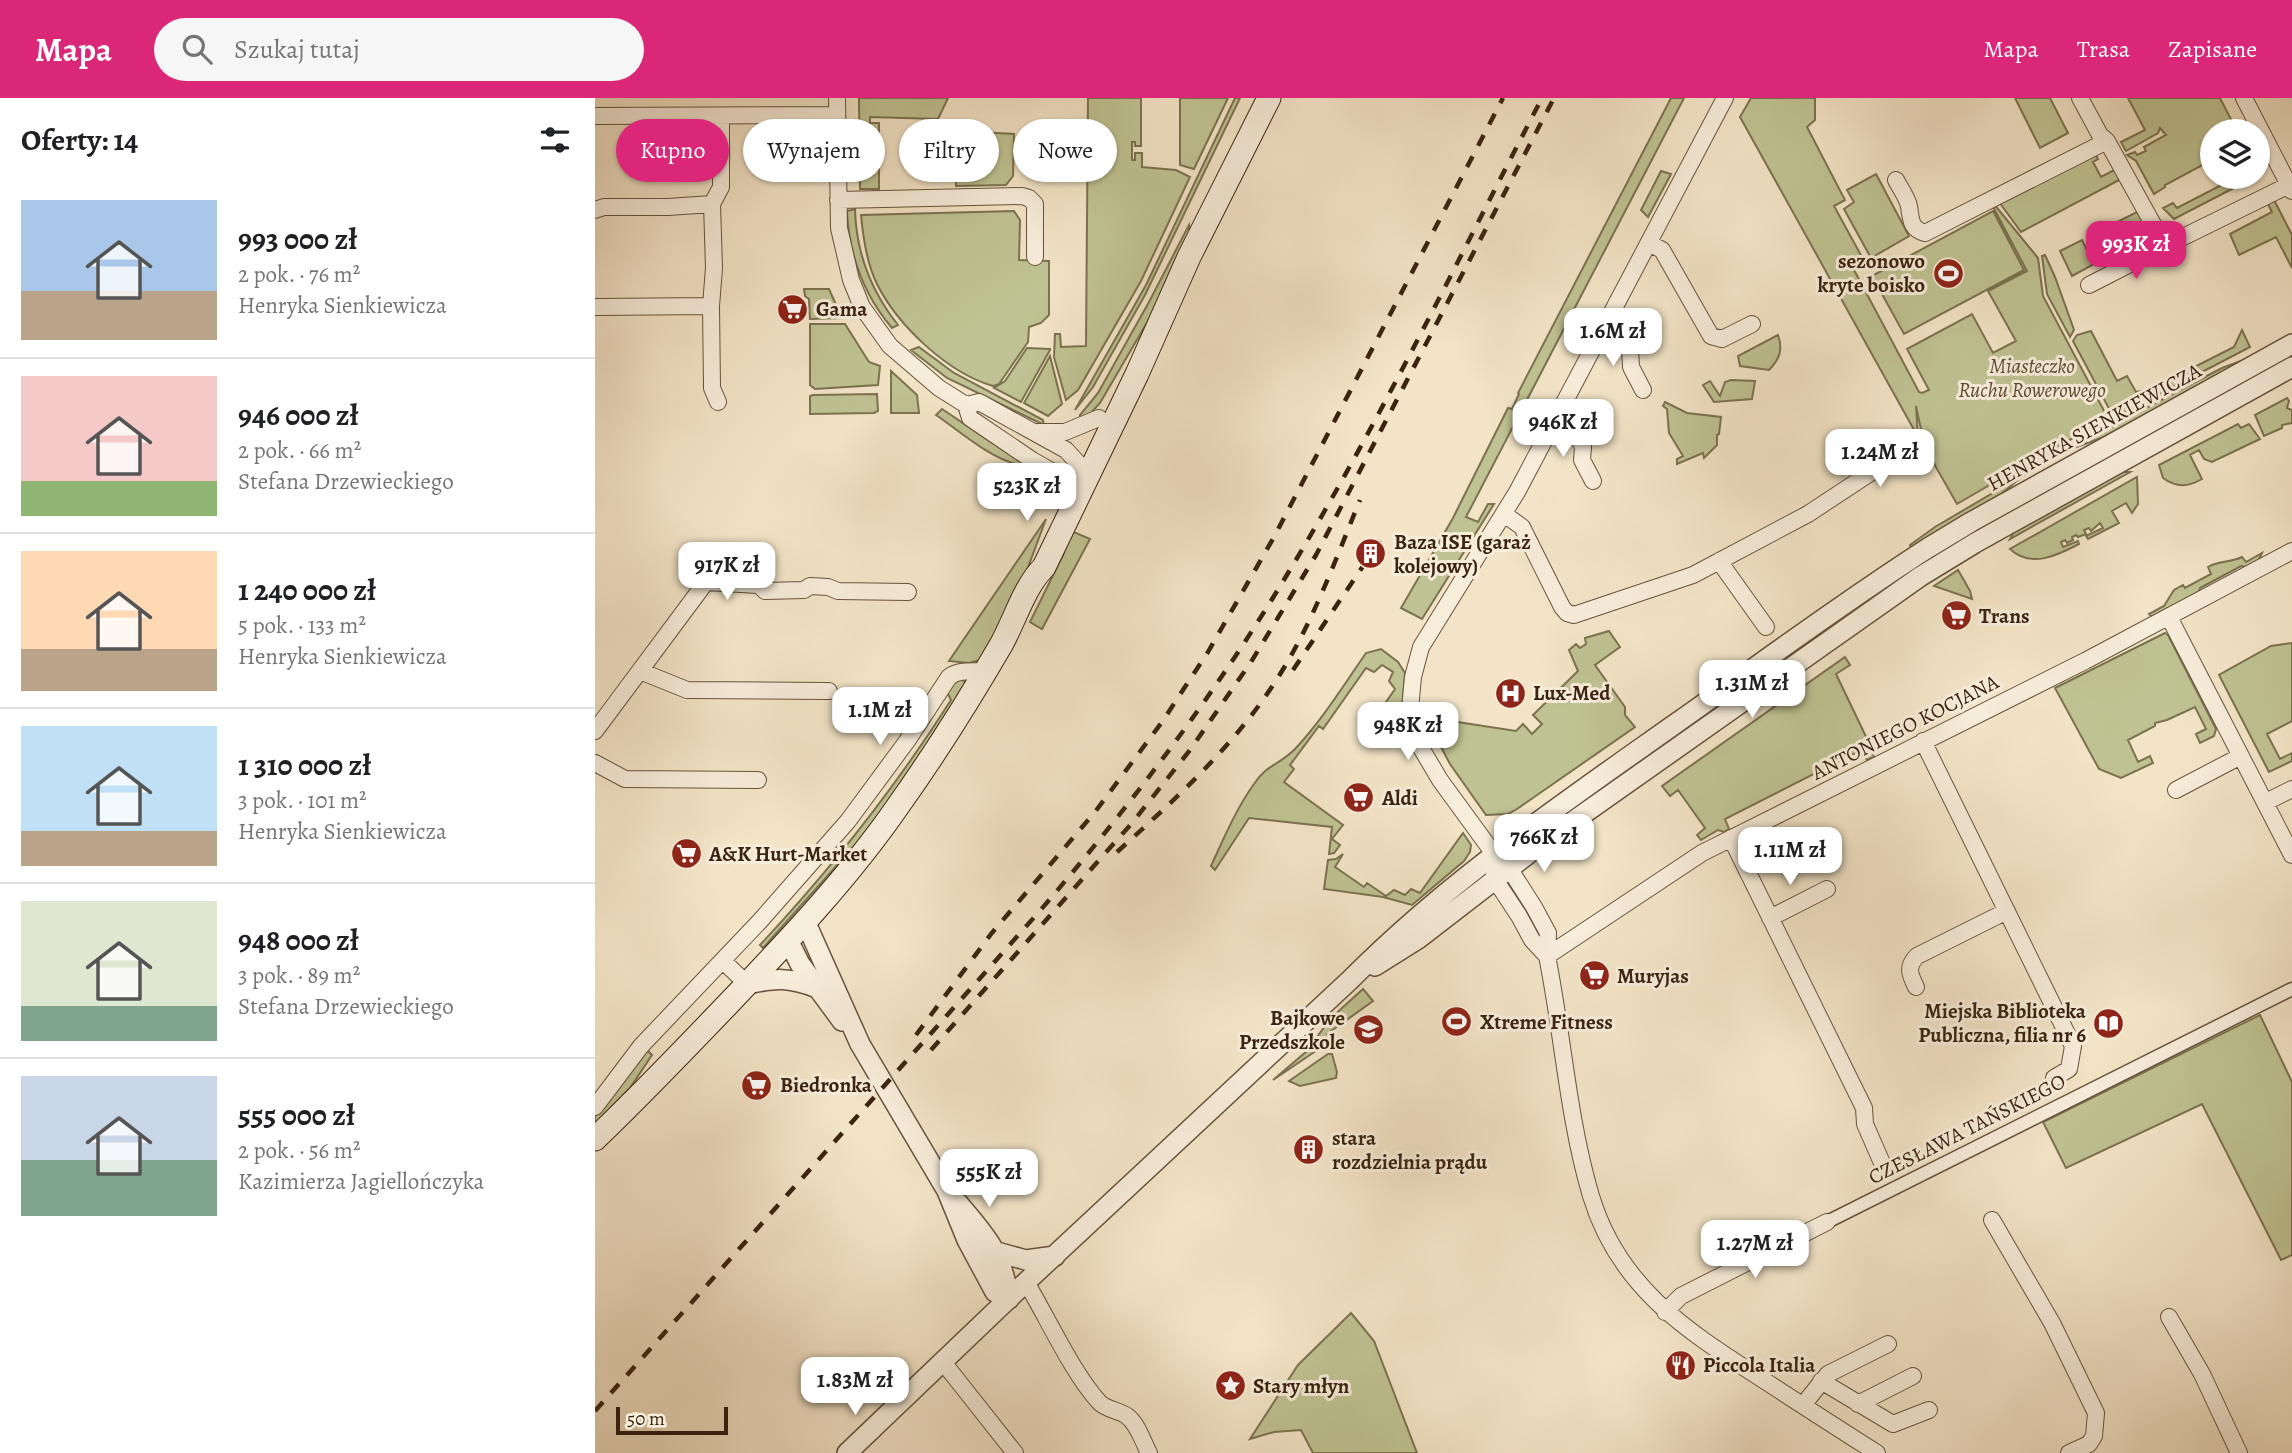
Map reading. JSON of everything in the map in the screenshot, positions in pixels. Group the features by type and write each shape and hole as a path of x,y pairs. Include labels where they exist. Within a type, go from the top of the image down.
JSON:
{"main road":[{"path":"1080,477 1137,374 1162,314 1269,98"},
{"path":"595,1139 747,984 866,851 986,671 1017,616 1034,577 1045,567 1080,477 1099,418 1126,365 1162,314"}],"street":[{"path":"837,98 839,228 851,280 862,307 890,346 939,388 966,405 970,418 1033,460 1080,477"},
{"path":"1548,956 1532,940 1511,902 1494,854 1440,780 1417,741 1410,699 1421,647 1504,514 1725,98"},
{"path":"2080,98 2165,246"},
{"path":"2089,285 2290,188 2244,98"},
{"path":"595,116 837,115"},
{"path":"718,402 712,388 712,204 721,187 722,116"},
{"path":"1896,180 1909,205 1909,217 1916,229 1925,233 2107,141"},
{"path":"838,200 1000,196 1029,198 1035,204 1035,257"},
{"path":"595,210 604,207 712,204"},
{"path":"1649,243 1662,250 1711,336 1722,339 1752,324"},
{"path":"595,307 711,306"},
{"path":"1606,326 1617,332 1630,349 1631,367 1643,390"},
{"name":"HENRYKA SIENKIEWICZA","path":"847,1453 1350,980 1393,936 1494,854 1928,548 1982,515 2292,344"},
{"name":"HENRYKA SIENKIEWICZA","path":"1350,980 1418,939 1533,850 1944,561 2292,367"},
{"path":"966,405 979,402 1066,450 1080,477"},
{"path":"1558,416 1575,430 1583,447 1582,460 1593,481"},
{"path":"1031,430 1065,432 1099,418"},
{"path":"1504,514 1521,527 1562,607 1567,613 1574,615 1693,575 1832,500 1905,450"},
{"name":"ANTONIEGO KOCJANA","path":"1548,956 1702,853 2169,617 2292,551"},
{"path":"1719,561 1766,627"},
{"path":"595,731 706,582 759,585 765,591 804,590 810,586 828,587 838,592 908,592"},
{"path":"2169,617 2292,855"},
{"path":"640,671 687,690 829,691"},
{"path":"595,1107 641,1046 723,961 848,821 907,741 949,677 958,671 986,671"},
{"path":"1923,741 2073,1046 2069,1069 2054,1078"},
{"path":"2176,790 2242,756"},
{"path":"595,763 625,779 758,780"},
{"path":"2266,802 2292,789"},
{"path":"1731,838 1864,1108 1865,1124 1882,1163"},
{"path":"1523,890 1525,870 1533,850"},
{"path":"1502,873 1523,890 1548,933 1548,956 1579,1144 1591,1198 1613,1248 1640,1286 1665,1312 1697,1338 1877,1453"},
{"path":"1770,918 1827,889"},
{"path":"1477,892 1511,902"},
{"path":"1916,987 1909,971 1910,962 1917,956 2007,911"},
{"path":"805,920 860,1044 947,1191 967,1240 995,1292 1009,1299"},
{"path":"788,940 800,964 860,1044"},
{"path":"723,961 747,984 783,979 795,980 817,988"},
{"name":"CZESŁAWA TAŃSKIEGO","path":"1665,1312 1681,1296 2292,989"},
{"path":"947,1191 997,1252 1005,1273 1009,1299"},
{"path":"1992,1220 2052,1323 2096,1413 2094,1436 2089,1444 2069,1453"},
{"path":"997,1252 1026,1260 1055,1255"},
{"path":"1026,1282 1071,1362 1098,1401 1133,1421 1149,1453"},
{"path":"2169,1317 2202,1374 2239,1453"},
{"path":"1803,1405 1828,1374 1888,1344"},
{"path":"943,1362 1016,1453"},
{"path":"1858,1404 1913,1376"},
{"path":"1821,1381 1893,1424 1929,1410"}],"green space":[{"path":"859,98 948,98 938,119 859,119"},
{"path":"1088,98 1141,98 1141,146 1135,146 1135,142 1132,142 1132,160 1135,160 1135,153 1142,153 1142,167 1176,170 1190,177 1141,281 1078,390 1066,400 1054,357 1055,334 1060,334 1061,347 1086,346 1087,182 1117,182 1117,119 1088,119"},
{"path":"1180,98 1228,98 1194,169 1180,165"},
{"path":"1235,98 1240,98 1145,295 1093,387 1075,410 1146,285"},
{"path":"1671,98 1684,98 1466,517 1478,522 1488,504 1494,504 1422,619 1401,608 1453,518 1508,408 1512,409"},
{"name":"Miasteczko Ruchu Rowerowego","path":"1751,98 1815,98 1815,120 1807,127 1845,200 1834,206 1863,259 1853,268 1919,392 1929,390 1907,349 1972,314 1993,353 2016,341 1988,291 2027,271 1992,205 1994,204 2038,258 2043,296 2109,420 2048,451 2045,447 2034,454 2036,458 1957,504 1921,441 1923,439 1916,406 1918,437 1740,117"},
{"path":"2015,98 2050,98 2068,133 2040,148"},
{"path":"2128,98 2220,98 2231,119 2200,119 2200,166 2154,194 2136,161 2127,155 2146,151 2144,147 2166,135 2160,128 2158,133 2126,151 2121,142 2145,130"},
{"path":"999,133 1013,134 1013,176 1006,185 956,186 956,182 999,182"},
{"path":"2096,155 2098,159 2093,162 2101,177 2116,169 2121,179 2021,232 1999,202"},
{"path":"1661,171 1671,174 1648,217 1641,210"},
{"path":"1876,174 1909,236 1871,258 1844,209 1854,202 1847,190"},
{"path":"860,182 879,182 879,189 860,189"},
{"path":"2214,189 2232,189 2174,219 2163,208 2173,203 2177,208"},
{"path":"2274,200 2292,235 2292,268 2276,237 2239,255 2230,234 2272,212 2267,202"},
{"path":"855,209 862,256 880,299 898,325 892,328 873,302 855,259 847,211"},
{"path":"1014,211 1020,220 1019,260 1049,261 1049,315 1041,323 1029,327 1028,342 999,384 993,386 976,380 942,359 898,316 877,284 871,268 861,215"},
{"name":"sezonowo kryte boisko","path":"1993,211 2024,270 1904,334 1872,276"},
{"path":"2139,211 2153,236 2101,230"},
{"path":"1189,225 1190,233 1152,314 1100,403 1080,420 1080,415 1098,393 1149,302"},
{"path":"2098,232 2115,239 2116,235 2154,239 2155,243 2148,247 2139,241 2109,257 2095,234"},
{"path":"2082,240 2094,264 2072,276 2060,251"},
{"path":"2045,255 2074,330 2070,337 2047,294 2042,256"},
{"path":"804,289 829,289 842,318 810,319 809,299 805,296"},
{"path":"810,324 845,324 869,362 880,366 878,385 815,389 810,385"},
{"path":"2242,330 2250,347 2114,418 2073,341 2077,335 2091,331 2117,381 2127,376 2136,392 2151,389 2234,347"},
{"path":"1778,335 1779,354 1769,370 1740,366 1738,356"},
{"path":"919,347 954,373 1043,420 1044,425 947,378 911,350"},
{"path":"1027,348 1050,350 1021,402 994,388 1005,381"},
{"path":"1050,356 1062,404 1048,416 1024,403"},
{"path":"2249,358 2104,437 2060,453 2222,368"},
{"path":"891,371 917,395 919,413 891,413"},
{"path":"1710,381 1720,396 1725,382 1755,381 1752,399 1714,402 1703,385"},
{"path":"877,394 878,411 874,413 810,414 810,396 813,395"},
{"path":"2287,398 2287,408 2292,410 2292,423 2282,425 2282,428 2264,436 2255,415"},
{"path":"1665,402 1687,413 1721,417 1717,445 1704,458 1703,453 1677,464 1677,459 1683,456 1669,433 1667,409 1663,406"},
{"path":"942,409 1022,463 1018,465 1007,461 975,443 936,415"},
{"path":"2238,424 2241,428 2249,424 2260,439 2212,462 2204,459 2199,450 2190,455 2202,479 2197,482 2178,485 2163,478 2159,465"},
{"path":"2122,472 2130,472 2010,539 2014,532"},
{"path":"2025,474 1999,496 1911,547 1910,545 1935,527"},
{"path":"2137,477 2138,504 2132,513 2126,503 2112,511 2119,523 2088,539 2086,536 2103,528 2100,523 2091,531 2089,528 2084,530 2086,534 2078,537 2076,535 2067,543 2065,540 2061,542 2063,547 2078,541 2079,544 2045,558 2027,558 2010,549"},
{"path":"1046,519 1018,594 980,660 969,663 949,661"},
{"path":"1069,530 1090,539 1042,629 1030,622 1064,553"},
{"path":"2262,553 2258,562 2247,567 2241,566 2152,617 2149,614 2164,606 2174,590 2183,585 2185,588 2211,574 2208,567 2242,557 2246,562"},
{"path":"1958,570 1970,591 1972,599 1934,586"},
{"path":"1609,631 1620,647 1595,665 1625,707 1625,715 1635,727 1517,809 1508,814 1486,815 1450,764 1432,730 1443,730 1444,720 1516,731 1523,724 1532,734 1542,724 1533,715 1578,671 1569,650 1576,644 1580,648 1586,644 1585,638"},
{"path":"2165,633 2216,729 2214,736 2200,743 2196,734 2206,729 2195,707 2155,723 2155,726 2128,740 2138,762 2150,756 2153,763 2121,778 2099,769 2055,688"},
{"path":"2292,643 2292,721 2267,734 2280,759 2292,753 2292,761 2269,772 2219,675 2271,646"},
{"path":"1381,649 1398,662 1405,673 1402,709 1394,721 1382,727 1370,725 1395,689 1389,681 1393,672 1382,665 1374,672 1366,668 1323,729 1319,726 1290,765 1294,769 1284,782 1343,825 1332,839 1340,845 1334,853 1329,854 1332,827 1249,818 1215,870 1211,866 1226,834 1259,777 1290,754 1305,738 1366,653"},
{"path":"1845,657 1850,665 1836,674 1874,757 1867,760 1861,750 1725,819 1729,829 1724,832 1718,830 1701,840 1697,835 1705,828 1678,790 1670,796 1662,786"},
{"path":"962,679 966,684 965,688 886,805 856,844 763,948 760,945 837,857 908,765 951,700 946,690 951,681"},
{"path":"1463,833 1471,845 1464,861 1412,905 1383,897 1324,889 1328,860 1343,854 1335,867 1364,887 1367,883 1386,896 1394,890 1405,895 1411,889 1420,893"},
{"path":"1363,989 1373,1001 1327,1034 1329,1042 1273,1080 1307,1051 1330,1019"},
{"path":"2260,1015 2292,1082 2292,1255 2281,1260 2202,1104 2066,1168 2043,1122"},
{"path":"647,1050 652,1055 630,1088 595,1125 595,1116"},
{"path":"1328,1054 1332,1054 1336,1078 1300,1086 1289,1081"},
{"path":"1351,1313 1374,1341 1417,1453 1313,1453 1301,1430 1274,1432 1250,1439 1298,1365"}],"railway":[{"path":"916,1035 991,934 1095,812 1162,722 1208,652 1274,537 1503,98"},
{"path":"595,1411 1038,913 1132,798 1192,719 1248,638 1345,474 1413,350 1542,98"},
{"path":"931,1050 1132,823 1190,750 1251,662 1316,555 1554,98"},
{"path":"1117,852 1208,765 1268,693 1307,626 1360,500"},
{"path":"1293,670 1386,532"}],"place":[{"name":"sezonowo kryte boisko","path":"1948,273"},
{"name":"Gama","path":"793,309"},
{"name":"Baza ISE (garaż kolejowy)","path":"1371,554"},
{"name":"Trans","path":"1956,616"},
{"name":"Lux-Med","path":"1510,693"},
{"name":"Aldi","path":"1359,798"},
{"name":"A&K Hurt-Market","path":"686,854"},
{"name":"Muryjas","path":"1594,976"},
{"name":"Xtreme Fitness","path":"1457,1022"},
{"name":"Miejska Biblioteka Publiczna, filia nr 6","path":"2109,1023"},
{"name":"Bajkowe Przedszkole","path":"1368,1030"},
{"name":"Biedronka","path":"757,1085"},
{"name":"stara rozdzielnia prądu","path":"1309,1150"},
{"name":"Piccola Italia","path":"1680,1365"},
{"name":"Stary młyn","path":"1230,1386"}]}
